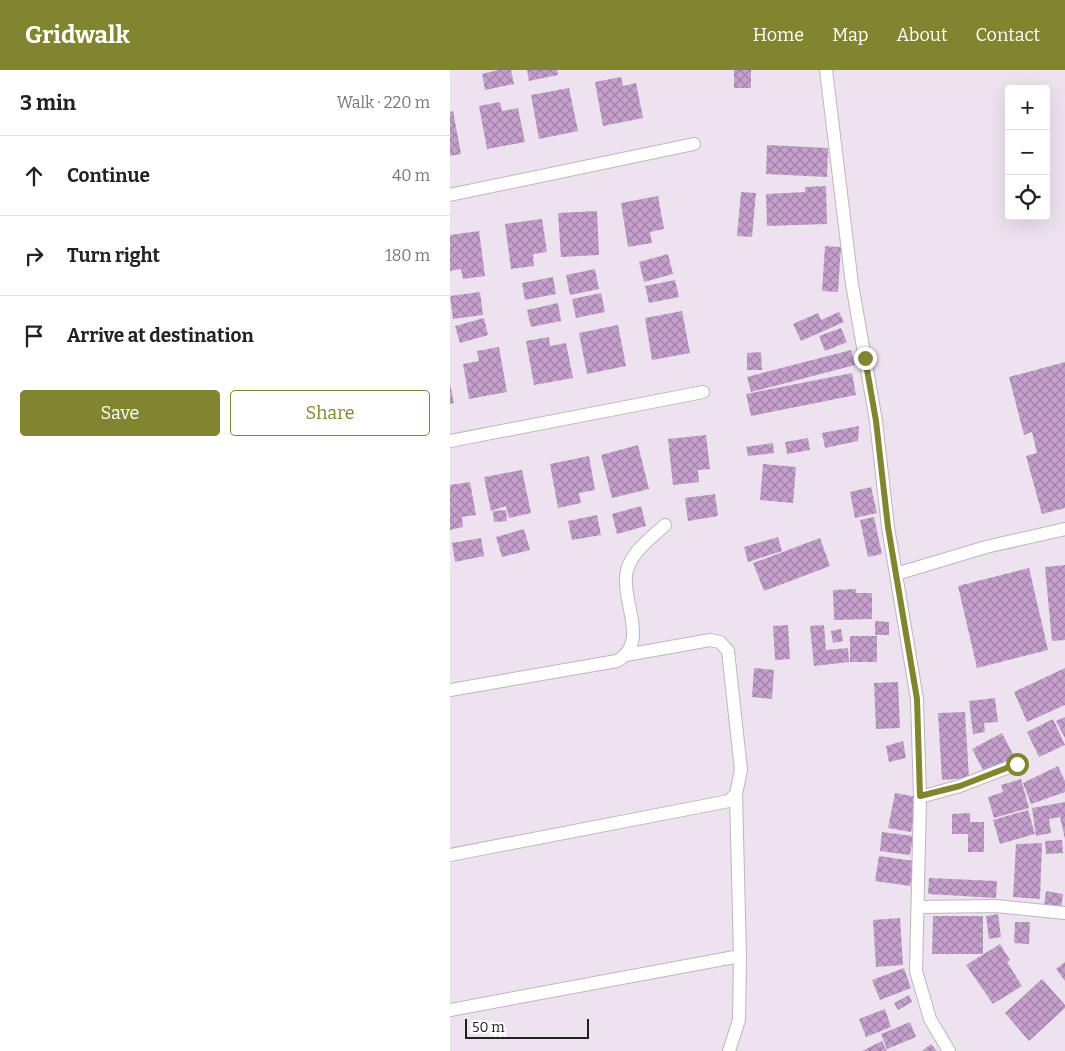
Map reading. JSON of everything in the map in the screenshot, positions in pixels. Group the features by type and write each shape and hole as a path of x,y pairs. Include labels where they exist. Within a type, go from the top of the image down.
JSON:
{"street":[{"path":"826,70 852,284 876,421 896,574 917,699 920,796 916,971 930,1019 949,1051"},
{"path":"450,195 694,144"},
{"path":"450,441 703,392"},
{"path":"450,690 616,661 626,655 630,651 633,640 626,576 631,562 640,548 665,525"},
{"path":"896,574 986,547 1065,529"},
{"path":"626,655 710,640 720,642 728,650 741,770 736,794 740,956 739,1020 729,1051"},
{"path":"920,796 960,786 1017,764"},
{"path":"450,855 729,801 736,794"},
{"path":"918,907 996,906 1065,913"},
{"path":"450,1010 740,956"}],"building":[{"path":"498,70 511,70 514,84 485,90 482,74"},
{"path":"527,70 557,70 558,75 529,81"},
{"path":"734,70 751,70 751,88 734,88"},
{"path":"621,77 623,86 636,83 643,118 603,126 595,82"},
{"path":"569,88 578,131 539,139 531,95"},
{"path":"500,102 502,111 518,108 525,142 487,149 479,106"},
{"path":"453,111 461,154 450,156 450,112"},
{"path":"767,145 828,148 827,177 766,174"},
{"path":"826,186 827,224 767,226 766,194 805,192 805,187"},
{"path":"741,192 756,193 752,237 737,236"},
{"path":"658,196 664,229 650,232 652,243 628,247 621,203"},
{"path":"597,211 599,255 561,257 558,213"},
{"path":"542,219 547,252 533,254 534,266 511,269 505,224"},
{"path":"479,231 485,276 463,279 461,269 450,271 450,235"},
{"path":"825,246 841,247 838,292 822,291"},
{"path":"668,254 673,274 644,282 639,262"},
{"path":"595,269 599,289 570,295 566,275"},
{"path":"553,277 556,294 525,300 522,283"},
{"path":"675,280 679,297 649,303 645,286"},
{"path":"480,292 483,315 453,319 450,296"},
{"path":"601,293 605,312 576,318 572,299"},
{"path":"558,303 561,321 531,327 527,310"},
{"path":"682,311 690,353 652,360 645,318"},
{"path":"839,312 844,322 801,341 793,324 818,313 821,320"},
{"path":"484,318 488,335 460,343 455,326"},
{"path":"618,325 626,366 587,374 579,333"},
{"path":"841,328 847,342 825,351 819,336"},
{"path":"549,337 550,346 566,343 573,378 534,385 526,341"},
{"path":"499,347 507,392 469,399 463,364 479,361 477,351"},
{"path":"851,350 855,365 751,392 747,377"},
{"path":"761,352 762,370 747,370 747,353"},
{"path":"1065,362 1065,508 1042,514 1026,456 1037,453 1032,432 1024,435 1009,377"},
{"path":"852,373 856,395 751,416 746,394"},
{"path":"450,384 454,403 450,404"},
{"path":"859,426 858,441 825,448 822,433"},
{"path":"706,435 710,469 698,470 699,482 673,485 668,439"},
{"path":"808,438 810,450 787,454 785,442"},
{"path":"773,443 774,453 748,456 746,447"},
{"path":"638,445 649,489 612,498 601,455"},
{"path":"589,456 595,490 579,493 581,503 558,508 550,464"},
{"path":"763,464 796,467 793,503 760,500"},
{"path":"522,470 531,513 509,518 506,506 491,511 484,477"},
{"path":"470,482 476,515 462,517 463,527 450,530 450,485"},
{"path":"871,487 877,513 855,518 850,492"},
{"path":"715,494 718,516 688,521 685,498"},
{"path":"641,506 646,526 617,534 612,514"},
{"path":"506,510 507,521 494,522 493,511"},
{"path":"597,515 601,535 572,540 568,521"},
{"path":"874,517 882,554 868,557 860,520"},
{"path":"524,529 530,550 502,557 496,537"},
{"path":"778,537 782,551 748,562 744,547"},
{"path":"481,538 484,556 455,562 452,543"},
{"path":"820,538 830,566 764,591 753,563"},
{"path":"1065,565 1065,640 1052,641 1045,567"},
{"path":"1029,568 1048,650 977,668 958,586"},
{"path":"856,589 856,593 872,593 872,619 834,620 833,590"},
{"path":"875,621 889,622 889,635 875,635"},
{"path":"788,625 790,659 775,660 773,626"},
{"path":"824,625 826,650 848,648 849,662 814,666 810,626"},
{"path":"841,629 843,641 833,643 831,631"},
{"path":"850,636 877,636 877,662 850,662"},
{"path":"754,668 774,670 772,699 752,697"},
{"path":"1065,668 1065,705 1027,722 1014,692"},
{"path":"898,682 900,728 876,729 874,683"},
{"path":"995,698 998,722 984,723 985,732 973,734 969,701"},
{"path":"965,712 969,778 942,780 938,713"},
{"path":"1065,717 1065,738 1056,721"},
{"path":"1053,719 1065,745 1039,757 1027,732"},
{"path":"1002,733 1015,758 985,774 972,749"},
{"path":"903,741 906,758 889,762 886,746"},
{"path":"1058,766 1065,781 1065,792 1031,804 1023,783"},
{"path":"1021,779 1029,808 994,818 988,797 1003,792 1001,785"},
{"path":"895,793 918,797 911,832 888,828"},
{"path":"1065,802 1065,839 1060,817 1049,819 1051,833 1036,836 1032,808"},
{"path":"1028,810 1035,834 1000,844 993,820"},
{"path":"970,813 970,822 984,822 984,852 968,852 968,834 952,834 952,814"},
{"path":"882,832 913,836 910,855 880,851"},
{"path":"1062,840 1063,853 1046,854 1045,841"},
{"path":"1042,843 1040,899 1013,897 1016,844"},
{"path":"879,856 914,861 910,886 875,881"},
{"path":"929,878 997,881 996,898 928,894"},
{"path":"1046,891 1063,894 1061,908 1044,905"},
{"path":"998,914 1001,937 989,939 986,916"},
{"path":"933,916 983,916 983,954 932,954"},
{"path":"900,918 903,965 876,967 873,920"},
{"path":"1015,922 1030,922 1029,944 1014,943"},
{"path":"1000,944 1010,960 1007,962 1022,986 993,1004 966,965"},
{"path":"1065,962 1065,981 1056,969"},
{"path":"904,968 911,988 880,1000 872,980"},
{"path":"1042,979 1065,1005 1065,1008 1029,1041 1005,1013"},
{"path":"909,995 912,1002 898,1010 894,1003"},
{"path":"885,1009 891,1027 866,1037 859,1019"},
{"path":"910,1022 916,1037 887,1049 881,1034"},
{"path":"882,1041 887,1051 862,1051"},
{"path":"931,1044 937,1051 922,1051"}],"route":[{"path":"865,358 876,421 888,527 917,699 920,796 960,786 1017,764"}]}
